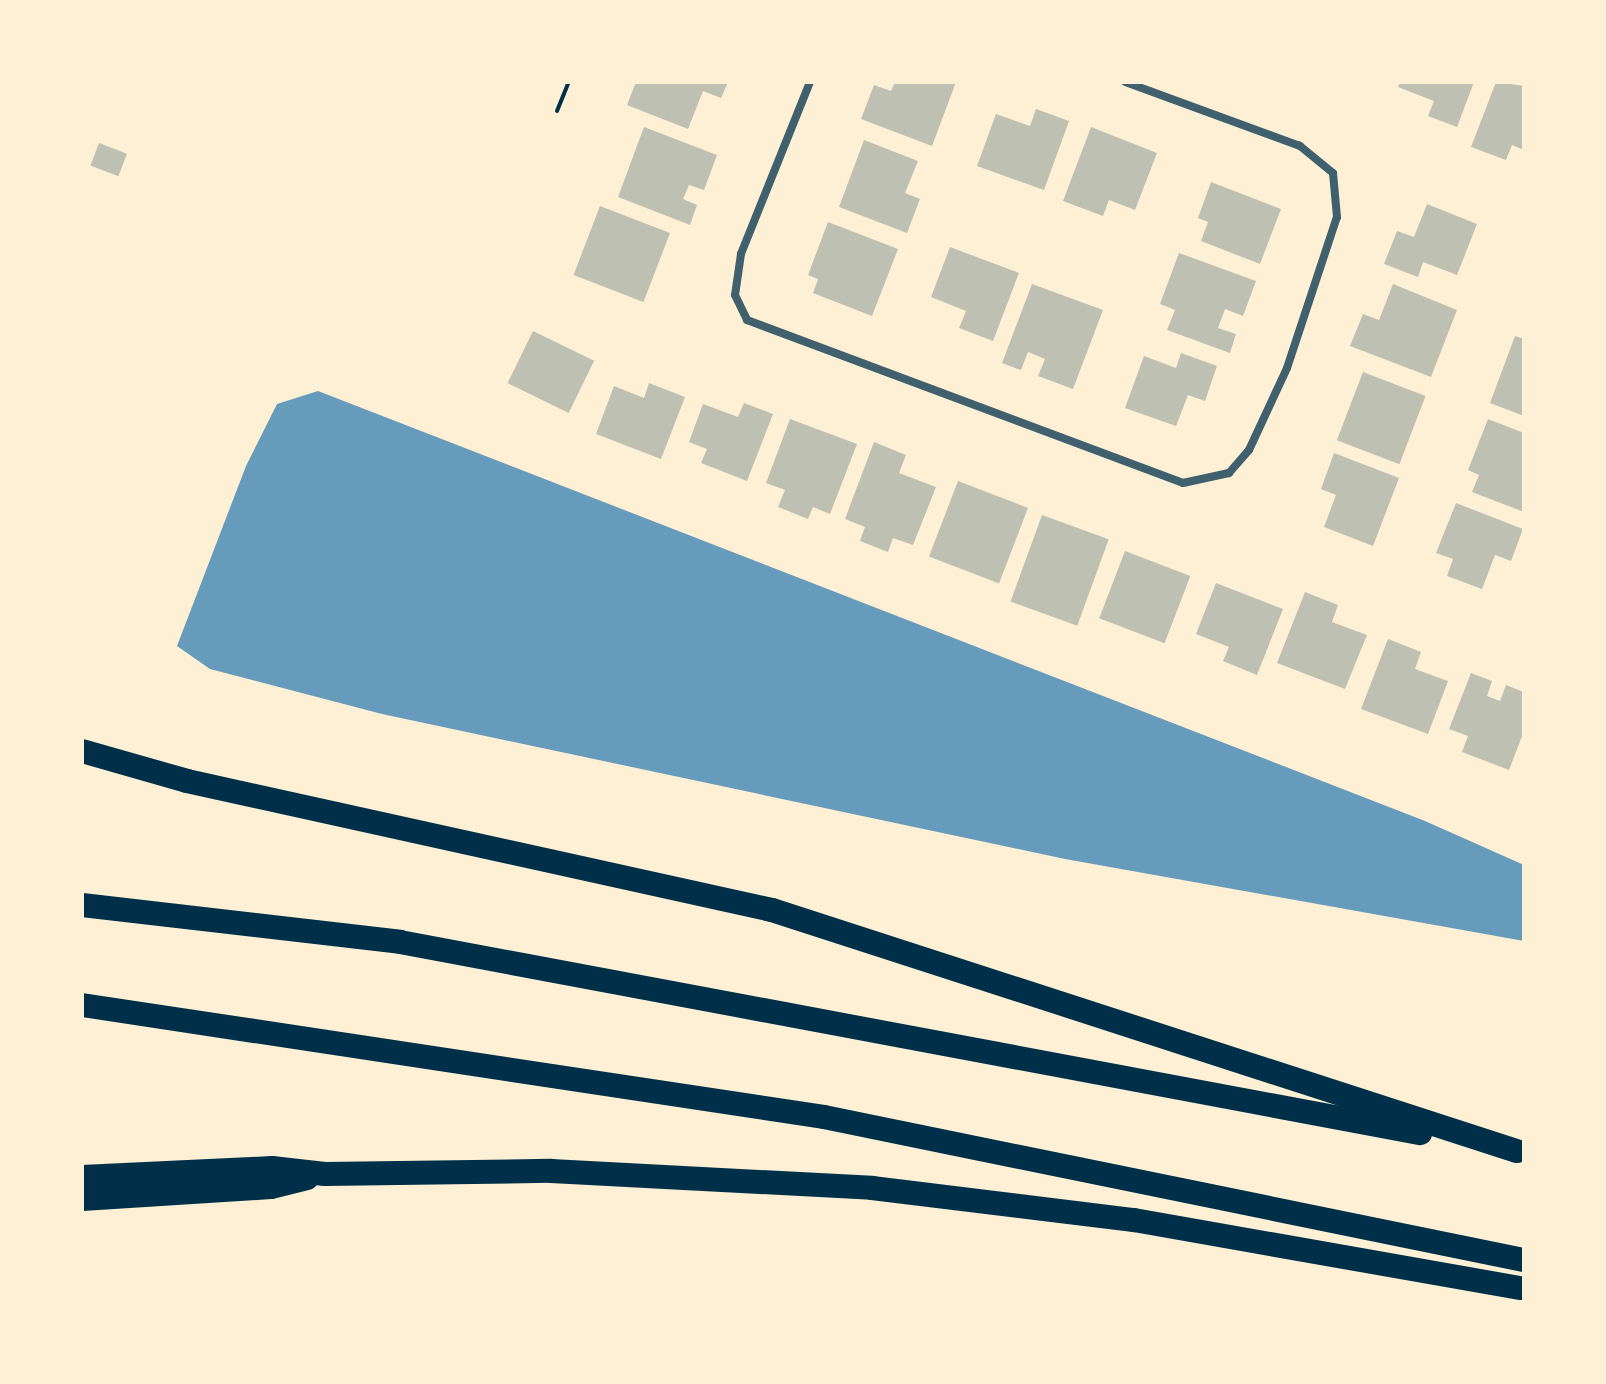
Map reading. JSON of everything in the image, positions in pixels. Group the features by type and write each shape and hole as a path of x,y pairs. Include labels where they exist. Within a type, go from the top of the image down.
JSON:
{"highway":[{"path":"82,751 187,781 772,910 1520,1152"},
{"path":"82,905 400,942 1520,1152"},
{"path":"82,1005 824,1117 1524,1260"},
{"path":"82,1177 272,1168 325,1174 551,1171 872,1188 1134,1220 1524,1289"},
{"path":"82,1199 271,1187 325,1174"}],"street":[{"path":"810,82 741,254 735,295 747,320 1100,456 1183,483 1229,473 1249,450 1287,368 1337,217 1333,173 1300,146 1125,82"}],"path":[{"path":"557,111 569,82"}],"water":[{"path":"318,391 1425,821 1524,865 1524,941 1065,859 382,714 210,669 177,646 246,466 277,404"}],"building":[{"path":"636,82 728,82 721,98 703,91 688,129 627,105"},
{"path":"895,82 956,82 932,146 861,119 874,85 891,91"},
{"path":"1400,82 1474,82 1457,127 1428,116 1434,101 1398,87"},
{"path":"1496,82 1524,86 1524,150 1512,145 1506,160 1471,147"},
{"path":"1036,109 1069,121 1044,190 977,166 996,114 1030,126"},
{"path":"644,127 717,155 704,190 689,185 683,199 697,205 690,225 618,197"},
{"path":"1091,127 1157,153 1135,210 1109,200 1103,216 1063,201"},
{"path":"864,140 918,161 905,193 920,199 907,233 839,207"},
{"path":"99,143 127,154 118,176 90,165"},
{"path":"1211,182 1281,209 1260,264 1201,241 1208,222 1198,218"},
{"path":"1427,204 1477,224 1457,275 1423,262 1418,277 1384,264 1397,231 1414,237"},
{"path":"600,206 670,233 643,302 573,275"},
{"path":"828,222 898,249 872,316 813,293 818,279 808,275"},
{"path":"950,247 1019,273 993,341 959,328 966,311 931,297"},
{"path":"1179,253 1256,281 1243,316 1225,309 1218,328 1236,334 1230,353 1167,330 1175,310 1160,304"},
{"path":"1032,284 1103,310 1073,389 1038,376 1045,359 1028,352 1021,370 1002,363"},
{"path":"1393,284 1457,310 1431,377 1350,346 1363,314 1379,320"},
{"path":"533,331 594,361 569,413 508,383"},
{"path":"1515,336 1524,339 1524,416 1490,403"},
{"path":"1181,353 1217,366 1205,401 1188,395 1176,426 1125,408 1144,356 1176,368"},
{"path":"1363,372 1426,396 1399,464 1337,440"},
{"path":"649,383 685,397 661,459 596,434 614,386 644,398"},
{"path":"744,403 773,414 747,481 701,463 707,449 689,442 703,404 738,417"},
{"path":"790,419 857,444 830,514 813,507 808,519 778,507 785,490 766,483"},
{"path":"1488,419 1524,433 1524,512 1472,492 1479,475 1468,470"},
{"path":"874,442 906,455 899,473 936,487 913,545 893,538 888,552 860,541 865,527 845,519"},
{"path":"1334,453 1399,478 1373,546 1324,527 1336,495 1321,489"},
{"path":"958,481 1028,508 999,583 929,557"},
{"path":"1456,503 1523,529 1511,561 1495,555 1482,589 1447,576 1453,559 1436,553"},
{"path":"1042,515 1109,539 1077,626 1011,601"},
{"path":"1125,551 1190,576 1165,643 1099,618"},
{"path":"1216,583 1283,609 1257,675 1223,661 1229,647 1196,634"},
{"path":"1305,592 1338,605 1332,622 1367,635 1345,689 1277,663"},
{"path":"1388,639 1421,652 1415,669 1448,681 1428,734 1361,709"},
{"path":"1471,673 1492,681 1487,696 1500,701 1506,685 1524,692 1524,731 1509,770 1462,752 1468,736 1449,729"}]}
